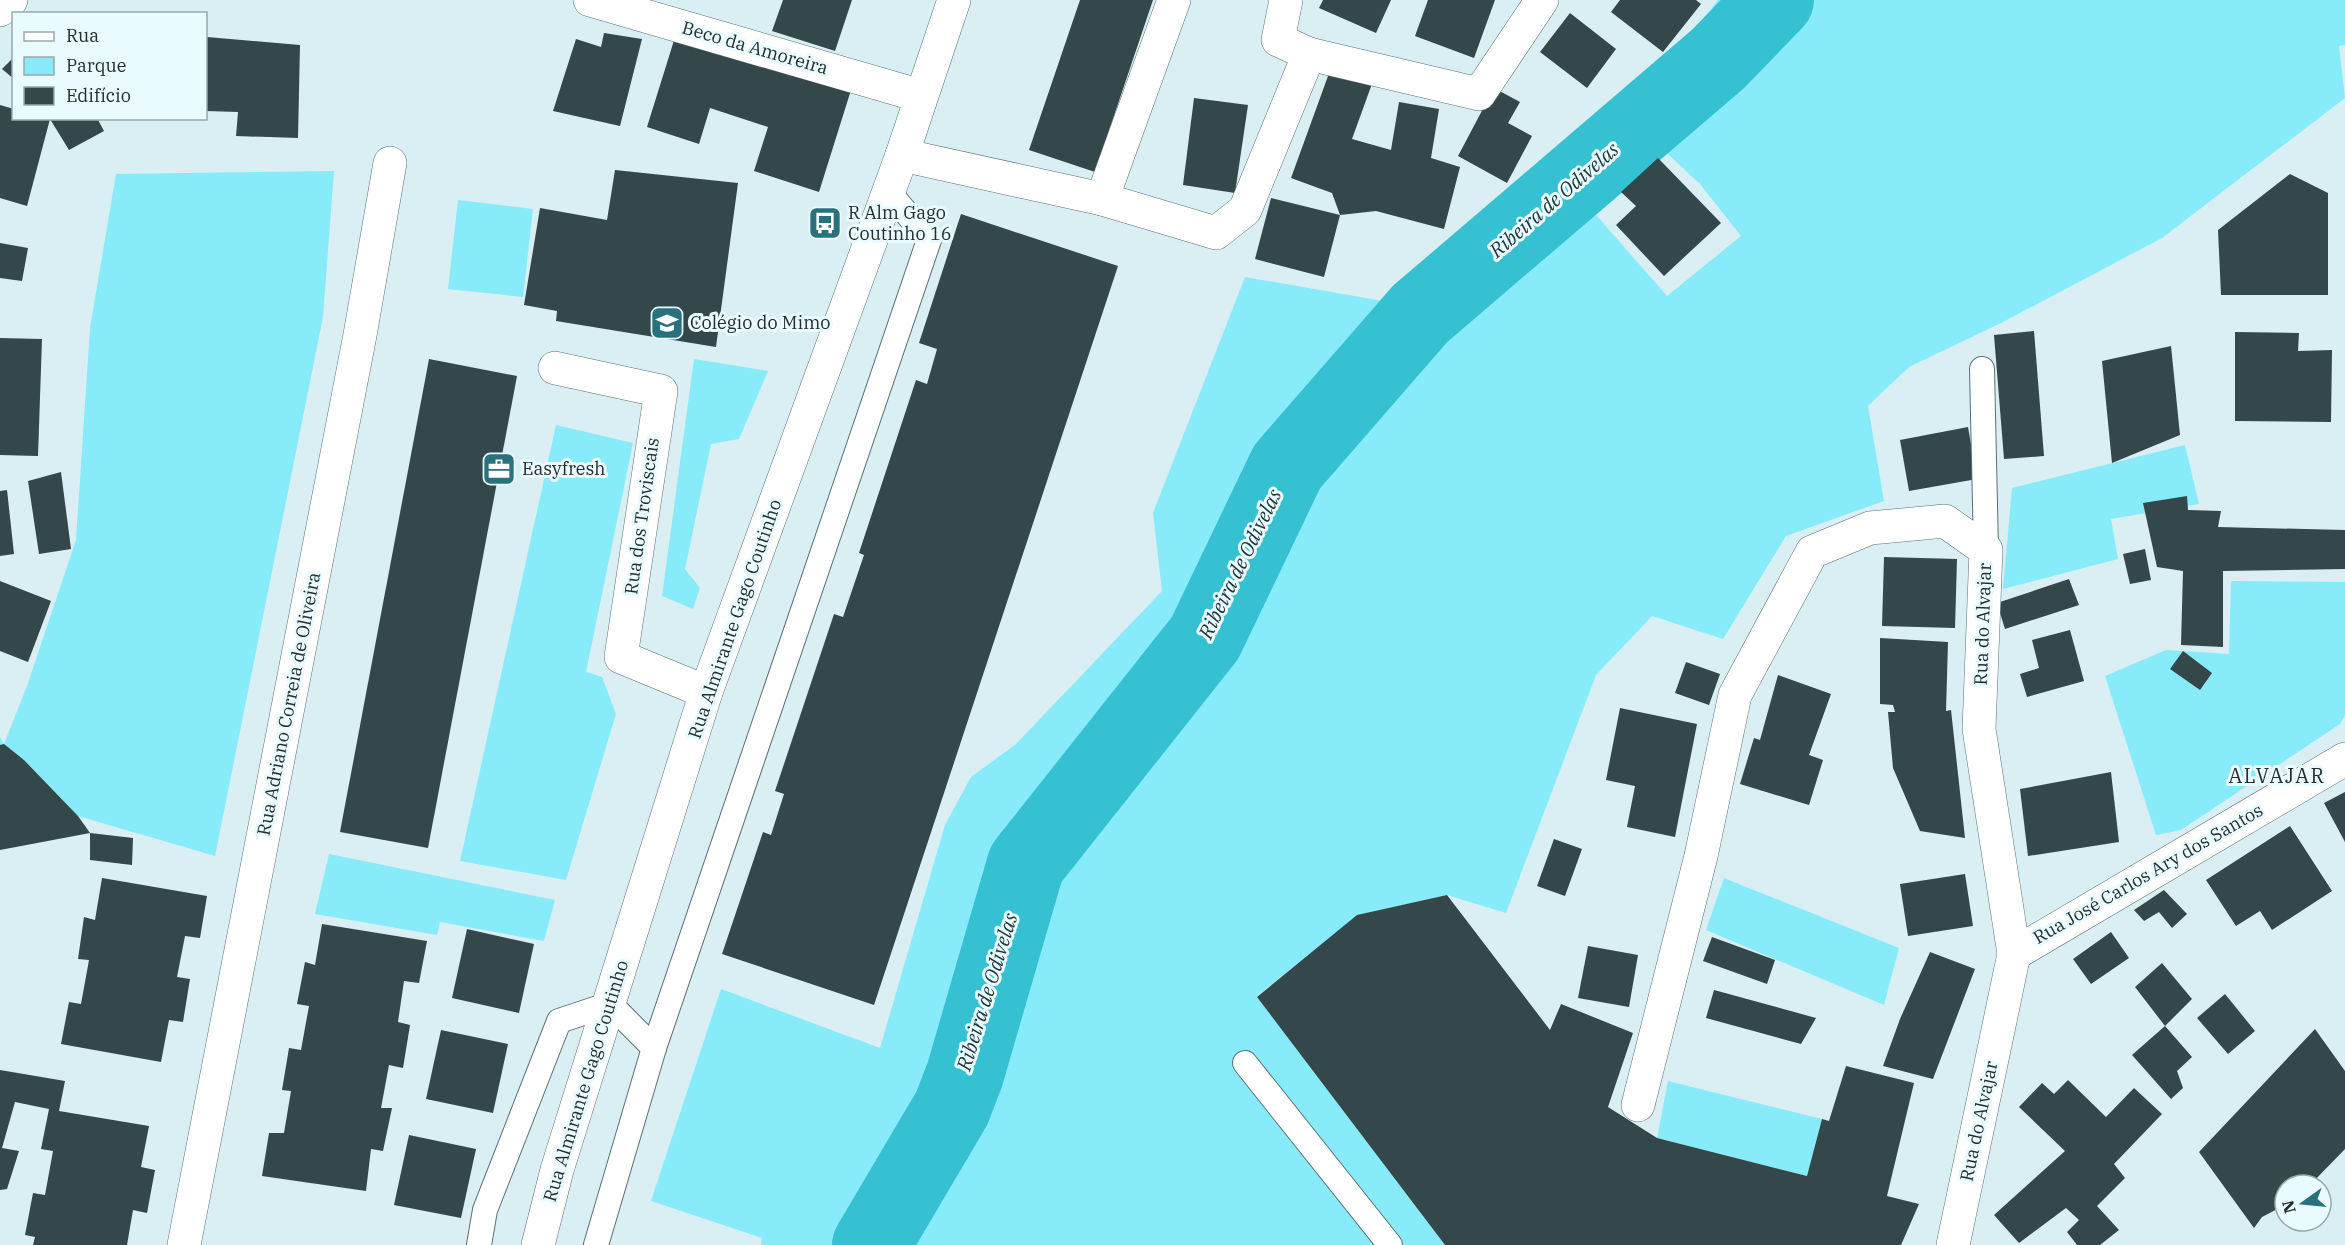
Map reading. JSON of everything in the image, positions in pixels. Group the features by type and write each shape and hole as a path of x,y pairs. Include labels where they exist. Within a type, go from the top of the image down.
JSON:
{"street":[{"path":"0,10 11,0"},
{"name":"Beco da Amoreira","path":"590,0 921,96"},
{"name":"Rua Almirante Gago Coutinho","path":"538,1245 557,1170 706,692 902,155 954,0"},
{"path":"1102,199 1174,0"},
{"path":"1286,0 1278,40 1309,54 1479,94 1542,0"},
{"path":"902,155 1102,199 1216,233 1245,210 1309,54"},
{"name":"Rua Adriano Correia de Oliveira","path":"184,1245 360,335 390,163"},
{"name":"Rua dos Troviscais","path":"555,369 661,391 621,657 706,692"},
{"name":"Rua do Alvajar","path":"1638,1105 1701,856 1734,695 1812,552 1870,528 1945,521 1986,550 1978,729 2014,954 1953,1245"},
{"name":"Rua José Carlos Ary dos Santos","path":"2014,954 2345,759"}],"lane":[{"path":"596,1245 654,1048 929,240 888,191"},
{"path":"1982,369 1986,550"},
{"path":"479,1245 485,1210 559,1021 610,1004 654,1048"},
{"path":"1245,1063 1390,1245"}],"green space":[{"path":"1718,0 2345,0 2345,45 2339,46 2345,98 2162,238 2001,323 1909,367 1868,406 1884,501 1786,536 1723,639 1652,616 1596,675 1506,913 1447,895 1358,915 1257,996 1445,1245 761,1245 762,1238 651,1201 721,989 880,1048 945,825 971,777 1016,744 1162,591 1153,513 1245,277 1406,305 1692,34","holes":["1656,143 1700,184 1741,236 1667,296 1590,208"]},
{"path":"334,171 323,317 215,856 78,816 24,760 0,745 0,737 4,744 27,686 76,540 90,328 116,174"},
{"path":"458,200 533,209 523,297 448,289"},
{"path":"694,359 768,371 739,439 711,444 685,569 700,588 693,609 662,596"},
{"path":"556,425 633,443 586,672 602,677 616,714 566,880 460,861"},
{"path":"2185,445 2199,504 2111,519 2118,559 2003,589 2012,488"},
{"path":"2231,581 2345,582 2345,715 2340,724 2181,830 2156,835 2105,676 2166,650 2229,654"},
{"path":"329,854 555,900 544,941 440,922 437,935 315,914"},
{"path":"1724,878 1899,948 1884,1005 1706,930"},
{"path":"1668,1081 1822,1119 1807,1176 1657,1138"}],"building":[{"path":"783,0 852,0 835,51 772,31"},
{"path":"1080,0 1153,0 1095,172 1029,150"},
{"path":"1323,0 1391,0 1376,33 1319,8"},
{"path":"1428,0 1495,0 1474,58 1415,36"},
{"path":"1620,0 1696,0 1701,4 1663,52 1611,12"},
{"path":"1570,13 1616,49 1587,88 1540,52"},
{"path":"604,33 642,39 620,126 553,111 576,39 601,47"},
{"path":"676,34 851,90 819,192 754,171 768,127 710,108 699,144 647,127"},
{"path":"207,37 300,45 298,138 236,136 238,112 207,111"},
{"path":"12,59 12,77 2,69"},
{"path":"1332,65 1373,81 1352,139 1391,150 1399,102 1439,109 1431,158 1460,167 1444,229 1376,211 1340,215 1332,193 1291,178"},
{"path":"1494,88 1520,102 1508,123 1532,136 1507,183 1458,156"},
{"path":"1194,98 1248,105 1235,193 1183,185"},
{"path":"0,105 12,108 12,120 50,120 27,206 0,198"},
{"path":"51,120 98,120 104,131 69,150"},
{"path":"1658,158 1721,223 1664,276 1616,225 1636,206 1621,192"},
{"path":"615,170 738,183 716,347 556,321 557,311 524,305 540,208 607,220"},
{"path":"2290,174 2328,193 2328,295 2221,295 2218,230"},
{"path":"1271,198 1340,215 1324,277 1255,259"},
{"path":"961,214 1118,266 874,1005 722,954 763,832 771,835 784,794 775,791 834,614 843,617 864,555 859,553 916,380 927,384 937,349 919,343"},
{"path":"0,243 28,248 22,281 0,278"},
{"path":"2034,331 2044,456 2004,459 1994,335"},
{"path":"2235,332 2299,333 2298,351 2332,350 2331,422 2235,421"},
{"path":"0,338 42,339 38,456 0,455"},
{"path":"2171,346 2180,435 2112,463 2102,361"},
{"path":"429,359 517,376 428,848 340,832"},
{"path":"1968,427 1977,479 1909,491 1900,440"},
{"path":"61,472 71,549 39,554 28,481"},
{"path":"7,490 14,554 0,556 0,491"},
{"path":"2187,496 2188,510 2221,511 2218,527 2345,530 2345,569 2223,571 2223,647 2181,645 2183,571 2157,567 2143,503"},
{"path":"2145,549 2151,580 2130,584 2123,554"},
{"path":"1884,557 1957,559 1955,628 1882,626"},
{"path":"2069,579 2079,605 2005,629 1997,603"},
{"path":"0,581 51,601 28,662 0,651"},
{"path":"2070,630 2084,681 2027,697 2020,674 2039,668 2032,640"},
{"path":"1880,638 1948,642 1946,711 1951,710 1965,838 1920,831 1893,768 1888,712 1895,712 1893,705 1880,704"},
{"path":"2183,651 2212,673 2200,690 2170,669"},
{"path":"1686,662 1720,674 1709,705 1675,693"},
{"path":"1778,675 1831,694 1809,755 1823,760 1809,805 1740,784 1754,738 1760,740"},
{"path":"1620,708 1697,724 1675,837 1627,827 1635,786 1606,780"},
{"path":"4,744 24,760 78,816 90,833 0,850 0,745"},
{"path":"2111,772 2119,842 2028,856 2020,789"},
{"path":"2345,792 2345,842 2324,803"},
{"path":"2290,826 2332,891 2272,930 2260,911 2236,926 2206,880"},
{"path":"90,833 133,838 132,865 90,860"},
{"path":"1554,839 1582,849 1565,896 1537,886"},
{"path":"1965,874 1973,926 1908,936 1900,884"},
{"path":"102,878 207,896 200,938 185,936 177,977 190,979 183,1022 169,1020 161,1062 61,1044 69,1002 81,1004 89,960 78,959 84,917 95,920"},
{"path":"2164,890 2187,914 2172,928 2159,912 2144,921 2134,910"},
{"path":"1447,895 1550,1030 1561,1004 1633,1033 1608,1107 1657,1138 1807,1176 1822,1119 1829,1121 1846,1066 1914,1083 1887,1196 1919,1204 1901,1245 1445,1245 1257,997 1357,915"},
{"path":"322,924 427,941 419,983 404,981 398,1022 410,1025 403,1068 389,1065 381,1108 392,1108 383,1151 371,1149 366,1191 262,1176 269,1133 284,1133 291,1091 282,1090 289,1048 301,1050 309,1006 297,1004 305,962 315,965"},
{"path":"467,929 534,944 519,1013 452,998"},
{"path":"2111,932 2129,958 2091,984 2073,959"},
{"path":"1712,937 1775,960 1767,984 1703,961"},
{"path":"1588,946 1638,955 1629,1007 1578,998"},
{"path":"1930,952 1975,969 1933,1079 1883,1066 1900,1019"},
{"path":"2162,963 2192,999 2165,1026 2135,987"},
{"path":"1714,990 1816,1018 1801,1044 1706,1018"},
{"path":"2225,994 2255,1031 2228,1054 2197,1018"},
{"path":"2165,1026 2192,1057 2177,1071 2183,1088 2171,1099 2132,1055"},
{"path":"2315,1029 2345,1071 2345,1149 2322,1173 2273,1173 2273,1211 2262,1217 2254,1228 2199,1152"},
{"path":"441,1030 508,1044 493,1113 426,1099"},
{"path":"0,1070 65,1081 59,1111 149,1126 141,1167 155,1170 147,1213 133,1210 127,1245 33,1245 35,1237 25,1235 33,1193 45,1195 53,1151 41,1149 49,1109 15,1102 2,1148 19,1151 7,1189 0,1190"},
{"path":"2068,1080 2106,1117 2134,1088 2162,1114 2114,1164 2125,1178 2097,1206 2119,1230 2100,1245 2077,1245 2067,1232 2079,1220 2066,1208 2019,1243 1994,1215 2065,1151 2019,1107 2042,1083 2054,1094"},
{"path":"409,1135 476,1149 461,1218 394,1205"}],"waterway":[{"name":"Ribeira de Odivelas","path":"871,1245 952,1108 965,1074 1026,864 1205,638 1287,467 1420,314 1718,59 1775,0"}],"place":[{"name":"R Alm Gago Coutinho 16","path":"825,223"},
{"name":"Colégio do Mimo","path":"667,323"},
{"name":"Easyfresh","path":"499,469"}],"district":[{"name":"ALVAJAR","path":"2277,776"}]}
